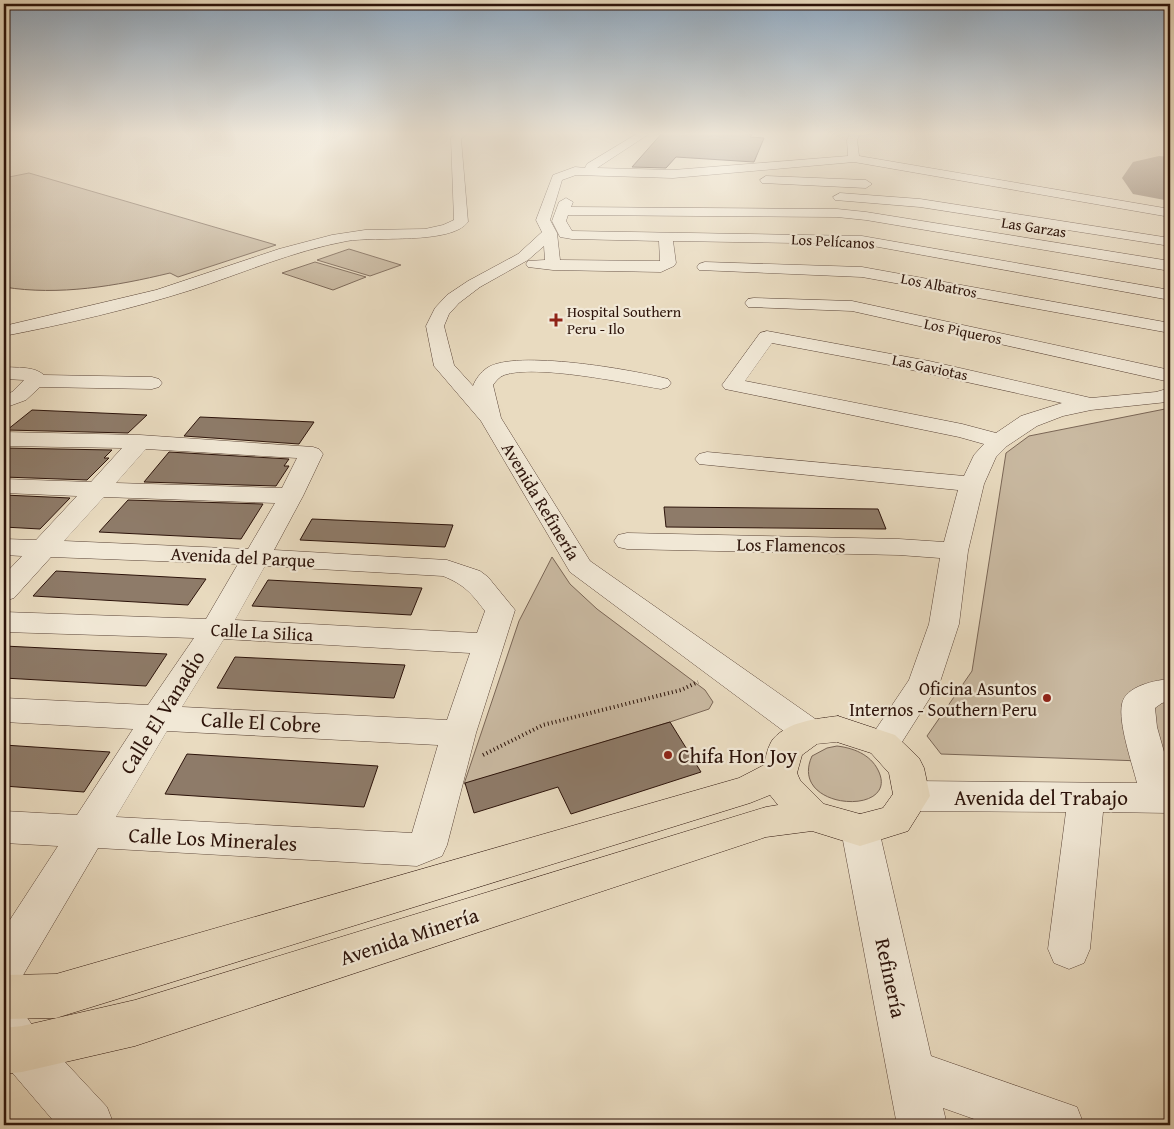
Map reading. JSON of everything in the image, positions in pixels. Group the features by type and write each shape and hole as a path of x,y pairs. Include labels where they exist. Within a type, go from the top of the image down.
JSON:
{"main road":[{"path":"838,729 883,744 906,768 912,796 895,820 860,830 812,816 785,788 779,773 786,748 809,732 838,729"},
{"path":"4,997 56,996 750,789 779,773"},
{"name":"Avenida Minería","path":"10,1041 135,1023 766,822 812,816"}],"street":[{"path":"4,331 86,313 184,286 298,248 366,234 429,234 448,229 461,222 459,185"},
{"path":"553,265 550,233 543,220 555,185"},
{"path":"563,211 568,197 574,195 567,194 568,185"},
{"path":"809,185 878,191 920,203 1170,242"},
{"path":"1009,185 1170,213"},
{"path":"920,203 928,188"},
{"path":"822,196 878,191"},
{"path":"852,306 862,272 862,226 878,191"},
{"name":"Las Garzas","path":"563,211 818,213 866,216 1170,266"},
{"name":"Los Pelícanos","path":"563,211 559,222 563,232 572,235 862,240 1170,295"},
{"name":"Avenida Refinería","path":"550,233 523,257 474,284 453,299 441,312 435,326 444,366 490,418 580,566 725,669 809,732"},
{"path":"508,264 661,267 668,263 666,242"},
{"name":"Los Albatros","path":"705,267 862,272 1170,328"},
{"name":"Los Piqueros","path":"754,303 852,306 1168,391"},
{"name":"Las Gaviotas","path":"999,441 962,431 732,386 767,337 849,350 944,369 1091,404"},
{"path":"490,418 483,385 495,371 515,366 540,367 661,383"},
{"path":"4,373 27,374 35,377 35,381"},
{"path":"4,414 17,404 9,398 35,381 152,383"},
{"path":"883,744 924,682 944,624 955,551 972,484 986,455 999,441 1029,421 1058,411 1168,391"},
{"path":"4,439 140,442"},
{"path":"4,592 140,442"},
{"name":"Calle El Vanadio","path":"4,967 86,832 214,630 291,496 311,454 140,442"},
{"path":"707,459 972,484"},
{"path":"4,486 291,496"},
{"name":"Los Flamencos","path":"627,542 899,547 955,551"},
{"name":"Avenida del Parque","path":"4,547 255,557 447,568 470,576 500,610 490,644"},
{"name":"Calle La Silica","path":"4,622 214,630 490,644"},
{"path":"455,748 490,644"},
{"path":"1164,798 1140,727 1138,703 1154,692 1170,690"},
{"name":"Calle El Cobre","path":"4,710 158,717 455,748"},
{"name":"Calle Los Minerales","path":"4,827 417,850 428,845 455,748"},
{"name":"Avenida del Trabajo","path":"912,796 1164,798"},
{"path":"1068,949 1086,797"},
{"name":"Refinería","path":"860,830 922,1125"},
{"path":"10,1041 89,1125"},
{"path":"911,1073 1059,1125"}],"path":[{"path":"455,748 487,754 542,725 681,690 725,669"}],"shaded area":[{"path":"4,185 69,185 276,245 178,277 170,273 108,286 66,290 25,290 4,287"},
{"path":"349,249 401,265 370,276 317,260"},
{"path":"315,262 366,277 333,290 282,273"},
{"path":"1170,408 1170,762 941,754 927,736 972,671 1006,453 1029,436"},
{"path":"552,557 570,584 597,609 705,690 713,702 709,709 670,722 464,784 519,621"},
{"path":"837,746 849,748 860,753 875,764 881,785 874,795 861,801 845,801 828,797 815,788 809,774 812,756 827,748"}],"building":[{"path":"32,410 147,415 128,433 7,430"},
{"path":"200,417 314,422 299,444 184,436"},
{"path":"4,448 112,450 104,458 109,458 87,480 4,477"},
{"path":"169,452 289,459 284,466 289,466 276,486 144,482"},
{"path":"4,495 70,498 40,529 4,527"},
{"path":"128,500 263,504 241,539 99,532"},
{"path":"664,507 878,509 886,529 666,527"},
{"path":"312,519 453,525 445,547 300,540"},
{"path":"56,571 206,579 188,605 33,596"},
{"path":"268,580 422,588 411,615 252,606"},
{"path":"4,646 167,654 146,686 4,678"},
{"path":"235,657 405,665 394,698 217,688"},
{"path":"670,722 701,772 571,814 558,787 474,813 465,783"},
{"path":"4,745 110,752 84,792 4,786"},
{"path":"187,754 378,766 364,807 165,794"}],"place":[{"name":"Hospital Southern Peru - Ilo","path":"556,320"},
{"name":"Oficina Asuntos Internos - Southern Peru","path":"1047,698"},
{"name":"Chifa Hon Joy","path":"668,755"}]}
